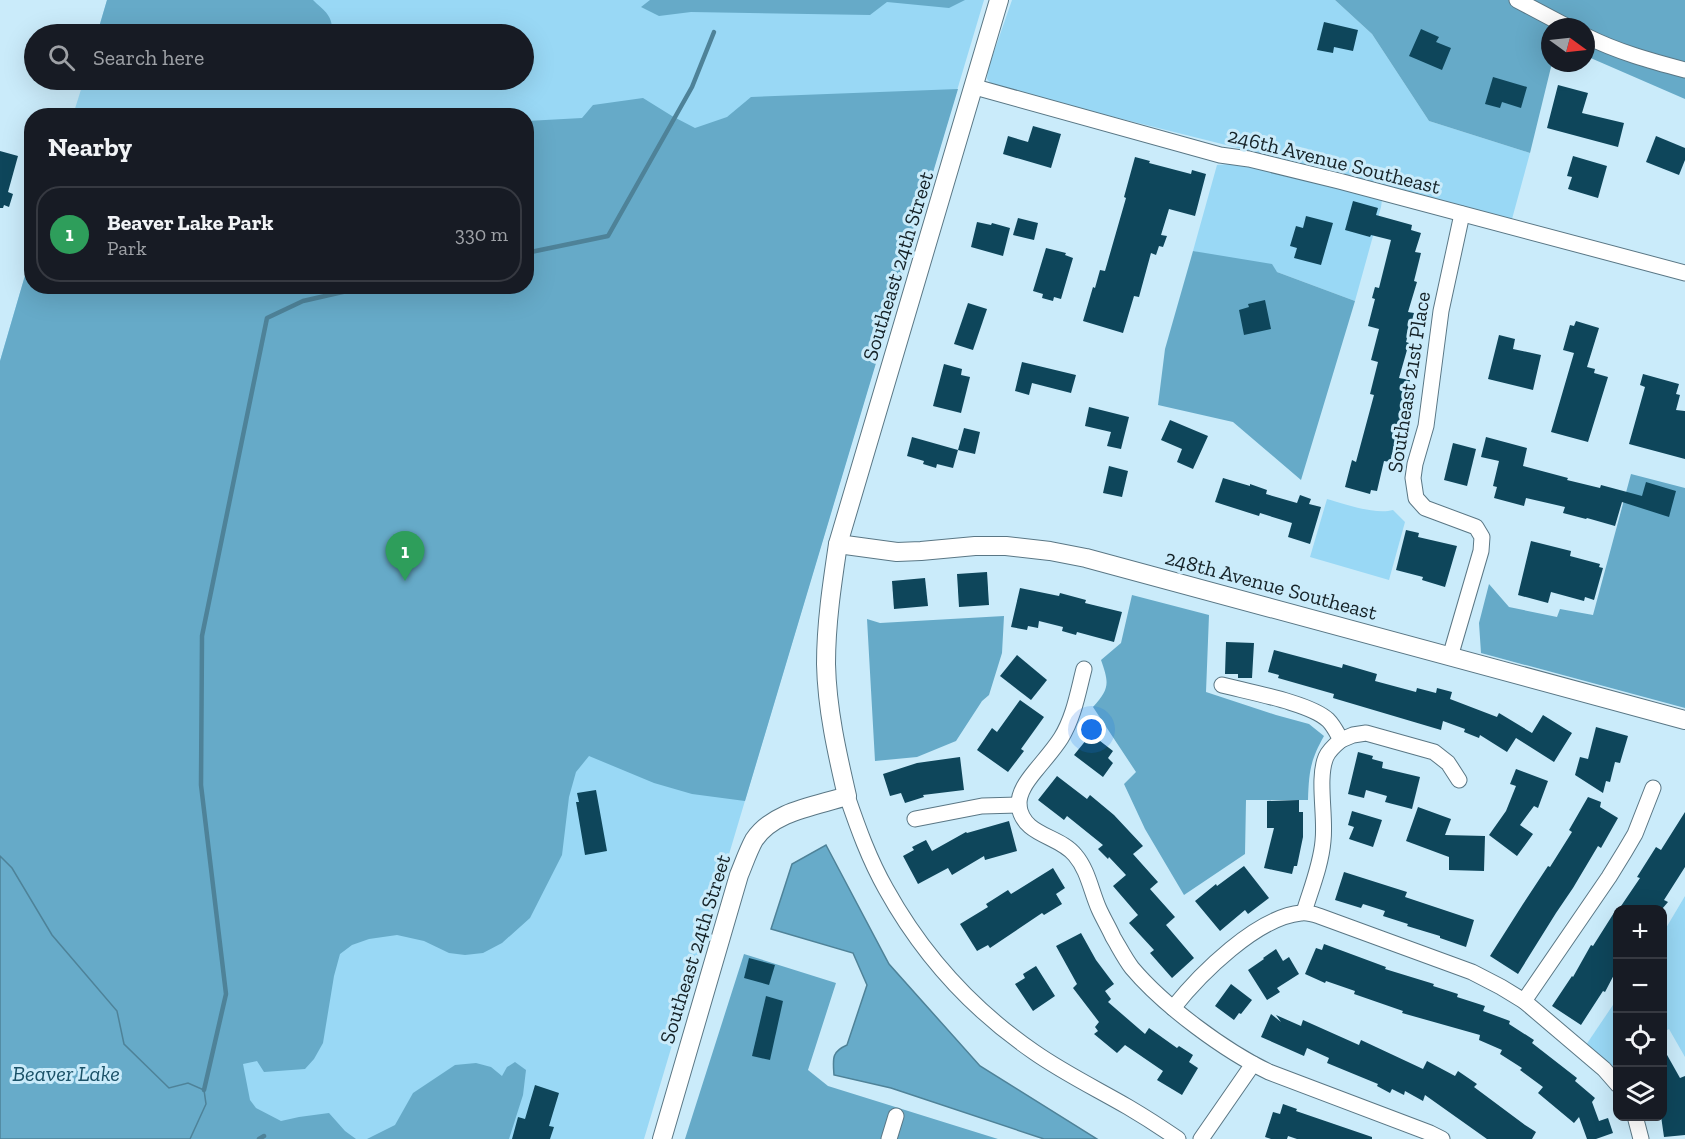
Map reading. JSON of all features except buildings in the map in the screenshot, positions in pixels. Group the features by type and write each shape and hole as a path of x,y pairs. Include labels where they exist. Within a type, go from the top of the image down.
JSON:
{"street":[{"name":"Southeast 24th Street","path":"662,1139 739,875 754,841 773,820 847,796 836,747 826,664 830,592 838,544 999,0"},
{"path":"1517,0 1551,18"},
{"path":"1595,40 1635,56 1685,70"},
{"name":"246th Avenue Southeast","path":"975,87 1220,155 1250,159 1685,273"},
{"name":"Southeast 21st Place","path":"1450,657 1481,551 1482,537 1476,527 1425,508 1416,498 1413,478 1426,426 1441,311 1462,214"},
{"name":"248th Avenue Southeast","path":"838,544 897,552 1006,546 1086,558 1685,720"},
{"path":"1084,669 1068,725 1061,739 1024,787 1019,805 1026,824 1065,845 1083,866 1100,910 1130,966 1173,1008 1253,1065 1430,1132 1442,1139"},
{"path":"1222,685 1313,710 1328,720 1341,740"},
{"path":"1304,912 1323,842 1325,759 1330,750 1341,740 1366,733 1434,752 1448,763 1459,780"},
{"path":"1524,1001 1625,851 1635,834 1653,788"},
{"path":"847,796 864,844 885,888 913,933 962,993 994,1022 1034,1052 1178,1139"},
{"path":"915,819 982,806 1019,805"},
{"path":"1173,1008 1202,974 1257,929 1279,918 1304,912 1472,972 1501,987 1524,1001 1604,1069 1613,1079"},
{"path":"1201,1139 1253,1065"},
{"path":"890,1139 896,1116"},
{"path":"1636,1121 1641,1139"}],"shaded area":[{"path":"107,0 984,0 644,1139 190,1139 206,1104 72,959 47,927 15,875 0,856 0,361 24,279 24,294 534,294 534,108 75,108 81,90 534,90 534,24 100,24"},
{"path":"107,0 313,0 324,10 332,24 100,24"},
{"path":"650,0 965,0 949,8 887,2 870,15 691,12 659,16 641,7"},
{"path":"1012,0 1335,0 1372,34 1429,121 1530,153 1512,219 1382,184 994,87 987,79 988,69"},
{"path":"1335,0 1685,0 1685,99 1595,60 1595,18 1541,18 1541,72 1550,72 1530,153 1429,121 1372,34"},
{"path":"958,89 745,801 692,794 654,783 589,756 576,772 569,797 562,855 530,918 502,943 483,953 465,955 449,953 424,941 397,935 369,939 352,945 340,954 323,1043 305,1069 264,1072 257,1061 243,1064 250,1100 256,1108 281,1121 329,1113 345,1131 356,1139 190,1139 206,1104 188,1083 169,1088 124,1044 117,1011 52,935 12,868 0,856 0,361 24,279 24,294 534,294 534,121 582,118 593,105 643,98 695,128 727,117 751,97"},
{"path":"1245,163 1382,200 1355,301 1277,272 1193,251 1217,165"},
{"path":"1193,251 1272,264 1277,272 1355,301 1301,480 1233,422 1158,405 1165,349"},
{"path":"1631,474 1685,488 1685,708 1481,653 1479,623 1489,584 1509,607 1557,617 1560,609 1593,615"},
{"path":"1327,499 1369,510 1393,510 1405,522 1389,580 1310,557"},
{"path":"1132,595 1209,615 1206,692 1309,724 1324,736 1311,767 1308,800 1246,800 1245,854 1184,895 1145,829 1124,784 1136,772 1093,707 1103,695 1106,685 1106,674 1101,660 1121,643"},
{"path":"1004,616 1002,653 989,695 982,701 956,741 917,757 875,761 867,619 880,623"},
{"path":"1685,896 1685,1057 1669,1029 1667,1030 1667,926"},
{"path":"744,954 836,983 808,1070 828,1086 998,1139 685,1139"},
{"path":"1613,1005 1613,1066 1610,1068 1586,1045"},
{"path":"515,1062 526,1070 523,1095 509,1139 367,1139 395,1125 413,1093 455,1065 476,1063 491,1067 502,1076 507,1067"}],"water":[{"path":"826,845 889,964 980,1066 1097,1139 1044,1139 891,1088 834,1075 834,1057 838,1050 847,1045 867,985 853,953 771,929 792,864"},
{"name":"Beaver Lake","path":"0,856 12,868 52,935 117,1011 124,1044 169,1088 188,1083 204,1090 206,1104 190,1139 0,1139"}],"waterway":[{"path":"534,251 608,236 692,87 714,32"},
{"path":"204,1090 226,994 201,785 202,636 267,318 303,301 334,294"},
{"path":"259,1139 264,1136"}],"place":[{"name":"Beaver Lake Park","path":"405,581"}]}
